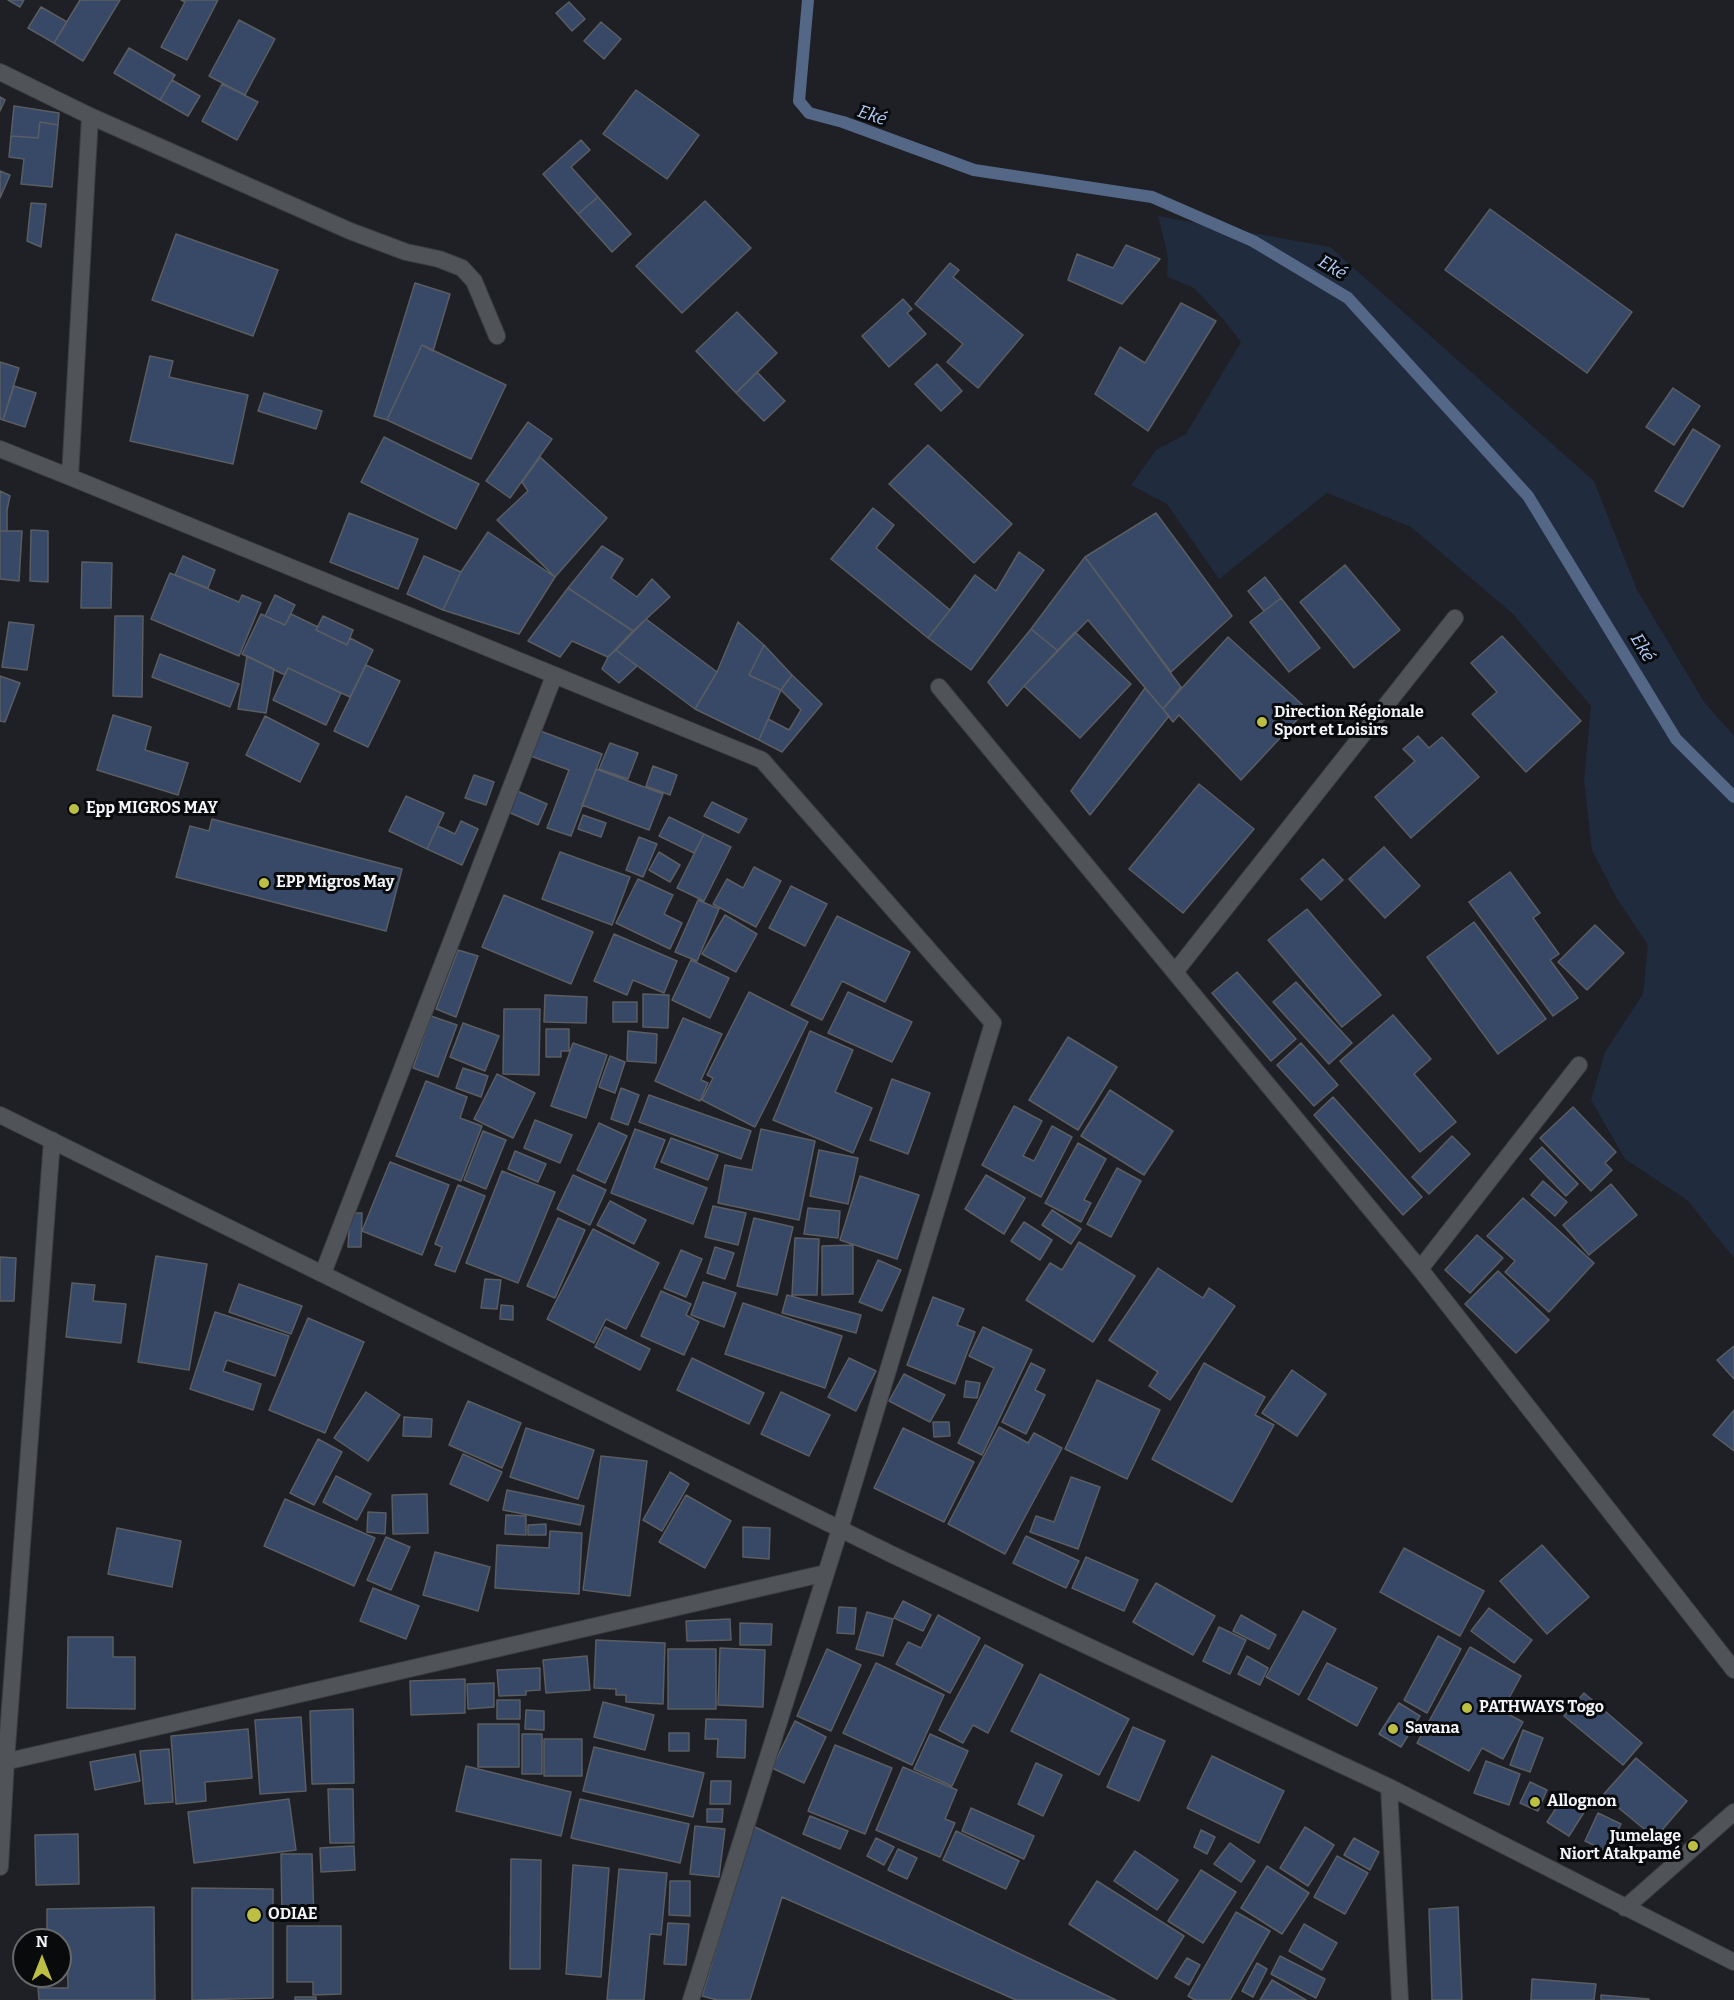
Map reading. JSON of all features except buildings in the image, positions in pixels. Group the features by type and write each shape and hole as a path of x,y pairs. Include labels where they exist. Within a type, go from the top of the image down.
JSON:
{"street":[{"path":"0,72 90,116 350,231 406,252 439,259 462,268 474,282 497,336"},
{"path":"70,477 90,116"},
{"path":"0,449 762,760 993,1023 840,1529 691,2000"},
{"path":"1175,972 1455,618"},
{"path":"323,1273 554,676"},
{"path":"939,687 1420,1269 1734,1670"},
{"path":"1420,1269 1579,1065"},
{"path":"0,1115 906,1562 1389,1787 1734,1962"},
{"path":"0,1867 3,1762 52,1140"},
{"path":"3,1762 826,1573"},
{"path":"1389,1787 1400,2000"},
{"path":"1625,1908 1734,1812"}],"shaded area":[{"path":"1158,216 1330,247 1594,481 1637,590 1704,702 1734,736 1734,1258 1687,1200 1625,1159 1591,1100 1605,1052 1643,994 1648,945 1616,897 1592,850 1584,780 1591,706 1512,613 1411,527 1327,493 1219,579 1167,504 1131,485 1156,450 1186,434 1241,342 1194,288 1167,277 1168,256"}],"waterway":[{"name":"Eké","path":"808,0 799,101 809,113 843,122 974,170 1152,197 1253,241 1348,298 1528,496 1676,739 1734,797"}],"place":[{"name":"Direction Régionale Sport et Loisirs","path":"1262,722"},
{"name":"Epp MIGROS MAY","path":"74,809"},
{"name":"EPP Migros May","path":"264,883"},
{"name":"PATHWAYS Togo","path":"1467,1708"},
{"name":"Savana","path":"1393,1729"},
{"name":"Allognon","path":"1535,1802"},
{"name":"Jumelage Niort Atakpamé","path":"1693,1846"},
{"name":"ODIAE","path":"254,1915"}]}
